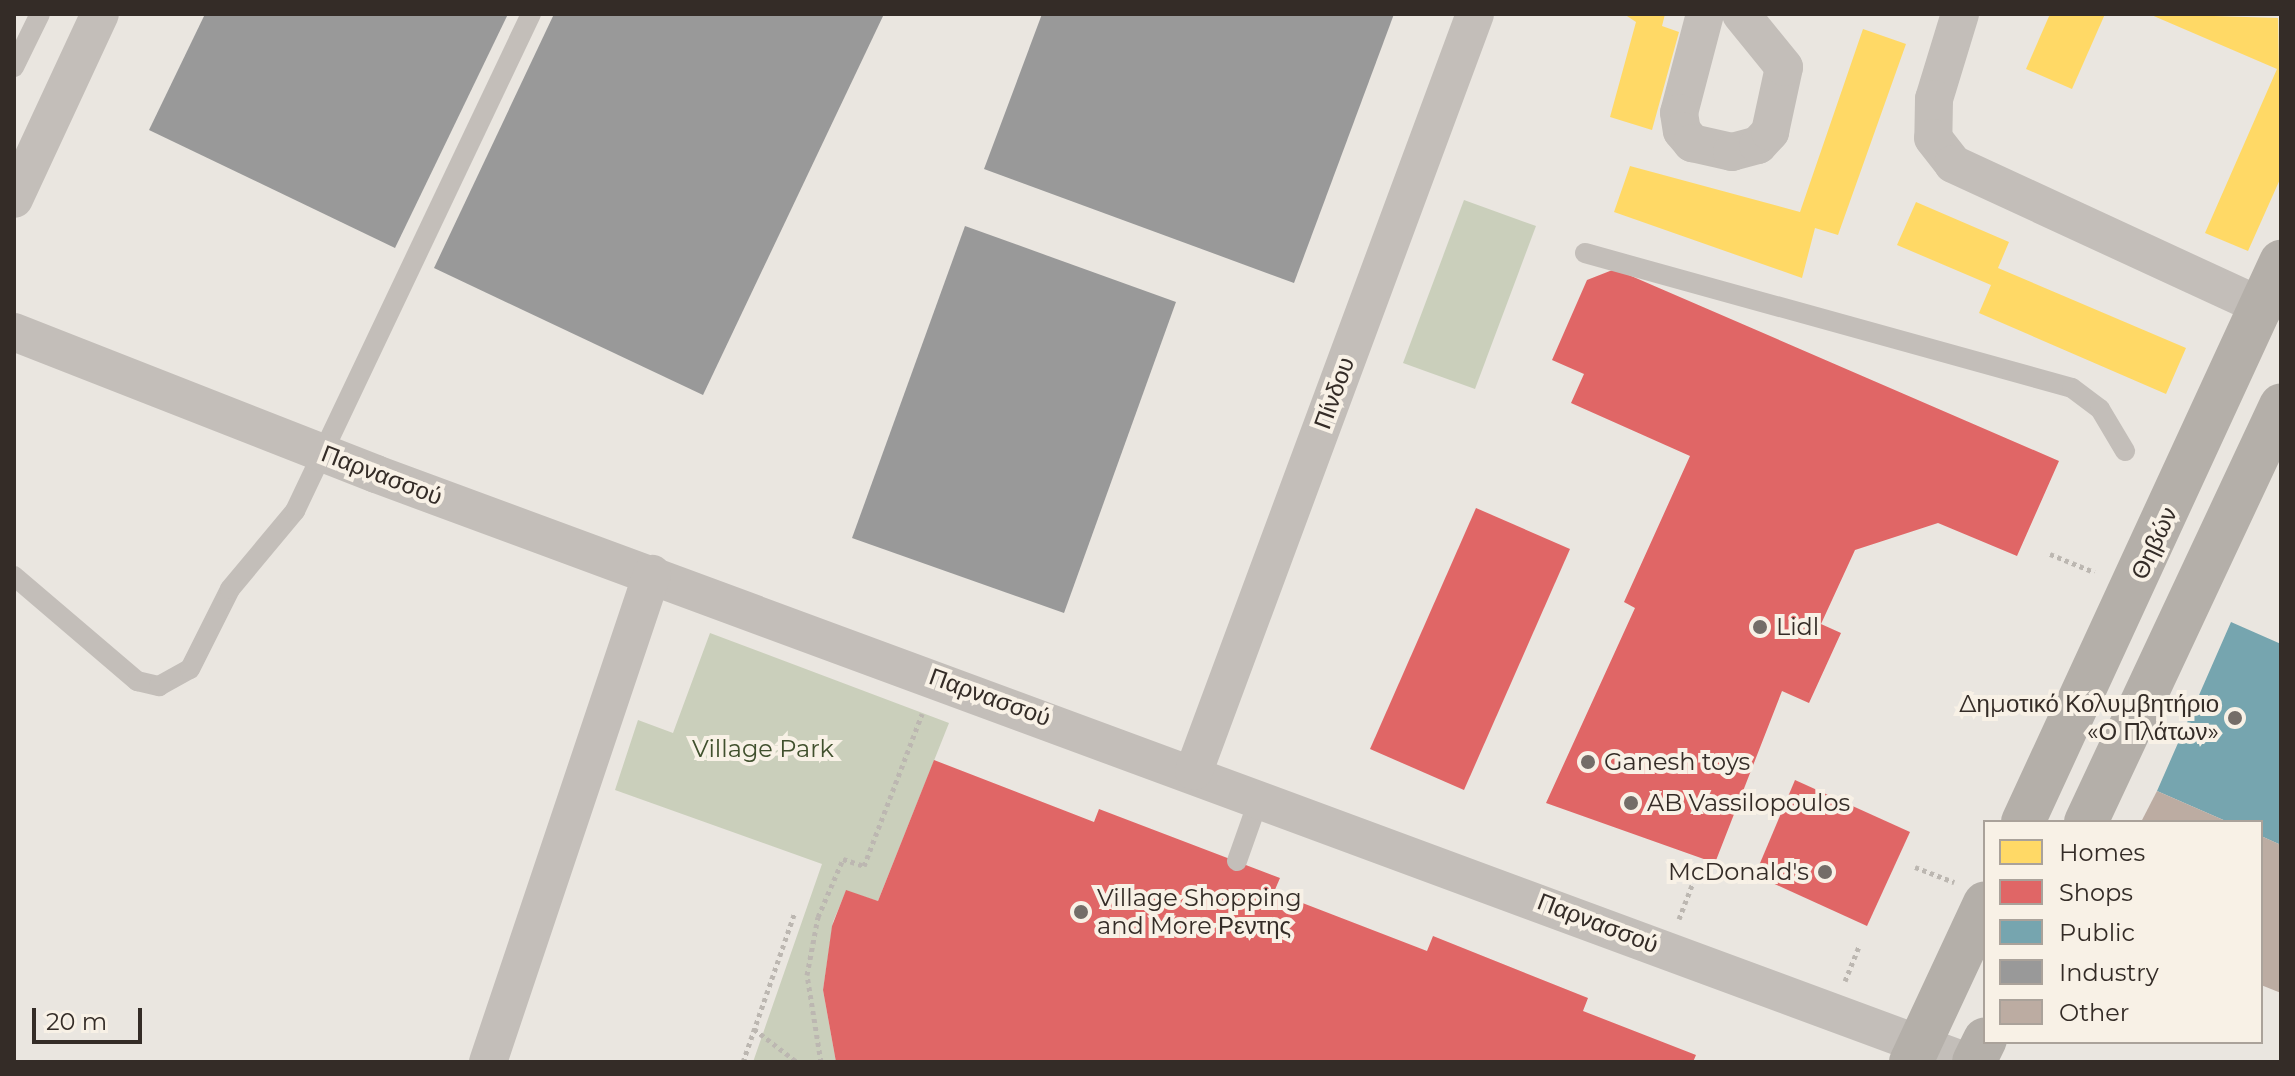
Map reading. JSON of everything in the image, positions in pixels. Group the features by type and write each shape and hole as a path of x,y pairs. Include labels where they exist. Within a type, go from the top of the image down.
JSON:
{"main road":[{"name":"Θηβών","path":"2024,820 2264,308 2281,262"},
{"path":"2087,820 2281,405"},
{"path":"1916,1053 1983,907"},
{"path":"1974,1062 1983,1043"}],"street":[{"path":"14,199 100,14"},
{"name":"Πίνδου","path":"1194,771 1475,14"},
{"path":"1705,14 1679,113 1682,131 1692,143 1732,152 1758,145 1770,132 1784,67 1741,14"},
{"path":"1960,14 1934,99 1933,138 1953,164 2264,308"},
{"name":"Παρνασσού","path":"14,332 320,452 1260,796 1916,1053 1967,1062"},
{"path":"488,1062 652,574"}],"lane":[{"path":"14,67 40,14"},
{"path":"14,576 137,681 179,680 230,589 295,511 320,452 531,14"},
{"path":"1585,253 2072,388 2100,409 2125,451"},
{"path":"1237,861 1260,796"}],"path":[{"path":"821,1062 807,975 818,917 843,859 864,866 936,677"},
{"path":"743,1062 795,912"},
{"path":"754,1029 797,1062"}],"green space":[{"path":"1464,200 1536,226 1475,389 1403,363"},
{"name":"Village Park","path":"710,633 949,723 878,901 846,891 833,922 823,990 836,1062 753,1062 822,864 615,790 638,720 673,733"}],"building: Homes":[{"path":"1624,14 1665,14 1662,26 1679,32 1652,130 1610,117 1636,22"},
{"path":"2050,14 2105,14 2072,89 2026,69"},
{"path":"2149,14 2278,18 2281,177 2248,251 2205,233 2277,69"},
{"path":"1863,29 1906,44 1838,235 1815,228 1802,278 1614,212 1630,166 1800,212"},
{"path":"1916,202 2009,242 1998,268 2186,348 2166,394 1979,313 1991,285 1897,245"}],"building: Shops":[{"path":"1615,269 2059,461 2017,556 1938,523 1855,550 1821,624 1841,633 1809,703 1782,691 1715,863 1546,803 1635,608 1624,602 1690,456 1571,403 1584,374 1552,360 1587,280"},
{"path":"1476,508 1570,549 1464,790 1370,749"},
{"name":"Village Shopping and More Ρεντης","path":"934,760 1094,822 1099,809 1280,878 1274,892 1427,951 1433,936 1588,998 1583,1011 1696,1055 1693,1062 836,1062 823,990 832,926 846,890 878,901"},
{"path":"1795,780 1910,832 1867,926 1755,875"}],"building: Public":[{"name":"Δημοτικό Κολυμβητήριο «Ο Πλάτων»","path":"2231,622 2281,644 2281,845 2263,837 2263,820 2223,820 2157,791"}],"building: Industry":[{"path":"205,14 508,14 395,248 149,130"},
{"path":"554,14 884,14 703,395 434,268"},
{"path":"1042,14 1394,14 1294,283 984,169"},
{"path":"965,226 1176,302 1064,613 852,538"}],"building: Other":[{"path":"2157,791 2223,820 2142,820"},
{"path":"2263,837 2281,845 2281,993 2263,986"}],"place":[{"name":"Lidl","path":"1760,627"},
{"name":"Δημοτικό Κολυμβητήριο «Ο Πλάτων»","path":"2235,718"},
{"name":"Ganesh toys","path":"1588,762"},
{"name":"AB Vassilopoulos","path":"1631,803"},
{"name":"McDonald's","path":"1825,872"},
{"name":"Village Shopping and More Ρεντης","path":"1081,912"}]}
